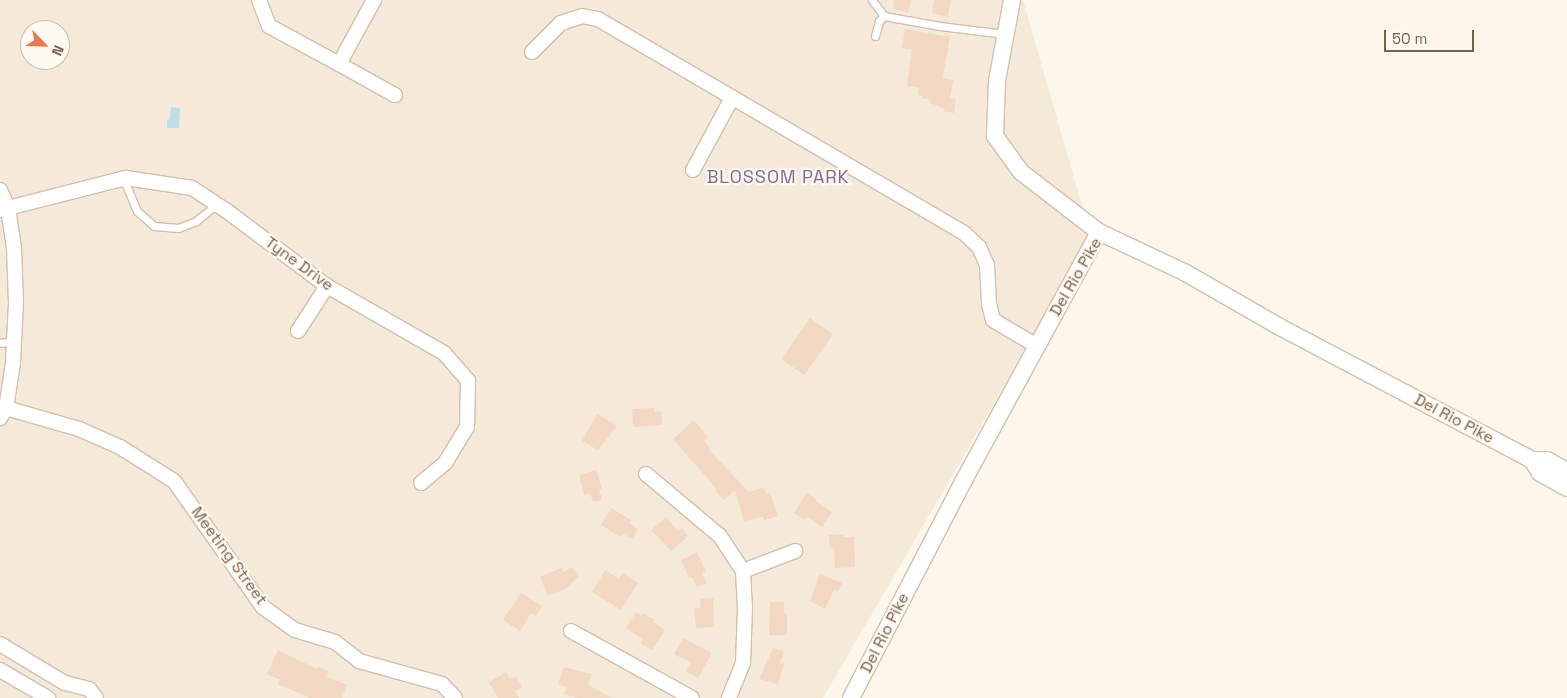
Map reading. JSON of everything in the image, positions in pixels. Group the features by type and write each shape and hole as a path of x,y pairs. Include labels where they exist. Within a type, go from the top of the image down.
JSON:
{"street":[{"path":"259,0 269,26 395,95"},
{"path":"339,64 374,0"},
{"path":"1012,0 997,81 995,136 1021,172 1099,232"},
{"path":"532,52 561,23 582,16 598,19 964,233 978,247 987,265 989,304 993,320 1037,346"},
{"path":"693,170 732,98"},
{"name":"Tyne Drive","path":"4,209 123,178 192,188 327,286 444,353 468,382 467,427 445,463 421,483"},
{"path":"0,190 14,248 16,303 7,342 3,413"},
{"name":"Del Rio Pike","path":"851,698 1099,232 1186,273 1278,326 1532,460 1547,460 1567,471"},
{"path":"298,331 327,286"},
{"name":"Meeting Street","path":"3,413 79,429 120,447 174,481 263,607 294,630 335,642 359,661 442,684 455,698"},
{"name":"Del Rio Pike","path":"1532,460 1540,473 1567,488"},
{"path":"646,474 720,536 743,571 745,607 743,663 729,698"},
{"path":"743,571 795,551"},
{"path":"571,631 692,698"},
{"path":"0,644 65,683 89,689 96,698"},
{"path":"0,670 48,698"}],"lane":[{"path":"872,0 884,16 940,26 1006,34"},
{"path":"875,36 879,21 884,16"},
{"path":"123,178 137,210 154,226 178,228 196,221 216,205"}],"shaded area":[{"path":"0,0 1023,0 1091,237 823,698 0,698"}],"water":[{"path":"171,107 180,108 179,128 167,128"}],"building":[{"path":"894,0 911,0 908,12 893,9"},
{"path":"934,0 951,0 948,17 932,13"},
{"path":"905,29 950,37 943,78 953,80 950,98 956,99 954,113 943,111 944,108 930,103 931,100 922,98 923,96 918,95 919,88 907,86 912,49 902,48"},
{"path":"810,318 833,334 804,375 781,359"},
{"path":"654,408 654,412 661,411 662,425 633,427 632,409"},
{"path":"597,414 617,426 598,450 582,441"},
{"path":"694,420 708,437 704,441 710,448 708,449 749,492 764,487 766,494 770,492 778,516 764,520 763,517 744,521 735,490 724,500 715,491 717,489 673,439"},
{"path":"596,470 602,489 599,489 602,500 593,502 590,493 584,495 579,475"},
{"path":"807,492 832,512 822,527 807,517 805,520 794,513"},
{"path":"611,508 631,520 629,523 638,529 632,539 623,534 621,537 601,525"},
{"path":"666,517 678,531 682,528 688,536 671,551 651,530"},
{"path":"844,534 844,537 854,537 855,567 835,568 834,548 830,548 829,535"},
{"path":"697,552 706,572 702,573 707,583 697,587 692,577 689,578 681,560"},
{"path":"573,567 578,577 565,589 548,596 540,577 561,568 563,572"},
{"path":"605,570 619,579 622,573 638,583 621,610 592,592"},
{"path":"820,574 842,583 838,592 834,590 825,609 810,601"},
{"path":"521,593 542,606 536,616 531,613 520,631 503,620"},
{"path":"713,598 714,627 696,628 694,608 701,608 700,599"},
{"path":"770,602 784,602 784,613 787,613 787,635 769,635"},
{"path":"636,612 641,616 643,613 665,630 652,650 641,644 643,640 626,628"},
{"path":"683,638 712,653 698,678 686,671 691,663 674,654"},
{"path":"773,648 784,651 780,663 784,664 778,684 759,679"},
{"path":"278,650 317,669 318,667 329,671 327,677 347,685 342,698 310,698 278,684 280,680 267,674"},
{"path":"564,667 592,674 588,685 612,698 577,698 564,694 567,687 558,684"},
{"path":"506,672 510,679 516,676 522,687 515,691 519,698 498,698 489,682"}],"district":[{"name":"BLOSSOM PARK","path":"778,177"}]}
